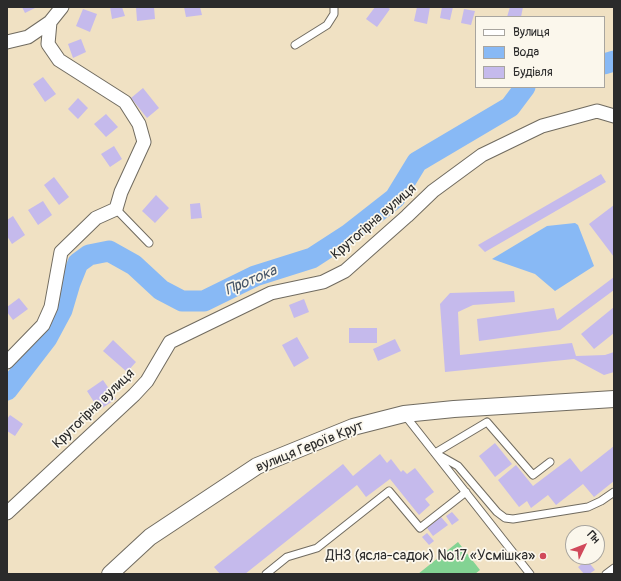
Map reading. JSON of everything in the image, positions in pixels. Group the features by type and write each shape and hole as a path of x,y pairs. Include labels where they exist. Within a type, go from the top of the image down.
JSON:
{"street":[{"path":"7,42 28,37 50,22 62,7"},
{"path":"7,362 43,325 51,307 61,252 96,218 116,209 120,192 144,142 139,124 126,102 59,60 48,44 50,22"},
{"name":"Крутогірна вулиця","path":"7,513 134,395 147,381 170,342 271,292 323,282 345,271 433,191 482,155 542,126 597,111 614,116"},
{"name":"вулиця Героїв Крут","path":"110,574 150,537 257,466 353,427 404,414 539,402 614,399"}],"lane":[{"path":"295,45 327,25 334,14 334,7"},
{"path":"116,209 149,243"},
{"path":"404,414 530,574"},
{"path":"435,453 487,422 533,475 550,462"},
{"path":"435,453 458,466 497,512 505,518 513,519 588,507 601,501 614,492"},
{"path":"266,574 287,557 317,548 389,491 420,528 466,492"},
{"path":"606,574 614,568"}],"green space":[{"path":"458,542 480,570 475,574 418,574"}],"water":[{"path":"575,223 578,225 594,266 555,291 535,274 492,259 547,226"}],"building":[{"path":"22,7 37,7 25,13"},
{"path":"110,7 122,7 125,16 112,19"},
{"path":"136,7 154,7 155,19 137,21"},
{"path":"184,7 200,7 202,15 186,17"},
{"path":"375,7 387,7 390,9 377,27 366,19"},
{"path":"417,7 430,7 427,24 414,21"},
{"path":"442,7 453,7 450,20 440,18"},
{"path":"510,7 523,7 521,16 507,16"},
{"path":"83,9 97,14 90,32 76,26"},
{"path":"464,9 475,11 471,25 461,23"},
{"path":"81,39 86,52 73,58 68,44"},
{"path":"43,77 56,94 45,102 33,84"},
{"path":"143,88 159,108 147,118 131,98"},
{"path":"78,98 88,108 78,119 68,109"},
{"path":"106,114 118,127 106,137 94,124"},
{"path":"114,146 122,159 110,167 101,154"},
{"path":"601,174 606,182 485,252 478,245"},
{"path":"54,177 69,197 59,205 44,185"},
{"path":"156,195 169,208 155,223 142,211"},
{"path":"43,201 52,215 38,225 28,210"},
{"path":"200,203 202,218 191,219 190,204"},
{"path":"614,205 614,257 589,224"},
{"path":"13,216 25,235 12,244 7,236 7,220"},
{"path":"614,277 614,290 560,330 479,341 477,319 554,308 557,320"},
{"path":"514,291 515,302 473,305 458,312 460,355 572,343 576,356 605,355 614,352 614,372 604,375 574,359 445,372 440,304 450,293"},
{"path":"19,298 28,309 13,320 7,312 7,307"},
{"path":"304,299 309,312 294,318 289,305"},
{"path":"614,307 614,333 594,349 581,334"},
{"path":"349,328 377,328 377,343 349,343"},
{"path":"297,337 309,358 294,367 282,345"},
{"path":"395,339 401,351 378,361 373,349"},
{"path":"113,340 136,362 127,372 103,351"},
{"path":"103,380 116,399 99,410 87,391"},
{"path":"10,415 23,424 15,436 7,431 7,419"},
{"path":"495,443 512,464 495,477 479,456"},
{"path":"614,446 614,481 594,497 583,484 556,505 548,495 531,508 527,501 519,507 498,480 516,465 533,486 570,458 581,472"},
{"path":"380,454 387,463 391,459 401,472 403,470 407,474 415,468 434,492 425,499 430,505 419,515 390,479 366,497 357,485 245,574 220,574 214,567 343,464 353,476"},
{"path":"452,512 459,520 452,525 446,516"},
{"path":"441,517 448,525 433,536 427,528"},
{"path":"427,533 434,541 429,545 422,537"},
{"path":"581,565 591,565 595,570 589,574 584,574 578,567"}],"waterway":[{"name":"Протока","path":"605,64 614,61"},
{"name":"Протока","path":"7,390 47,338 62,310 78,263 89,255 109,251 134,265 161,290 182,301 204,301 255,276 312,258 349,234 395,198 417,162 510,107 524,88"}],"place":[{"name":"ДНЗ (ясла-садок) №17 «Усмішка»","path":"543,556"}]}
